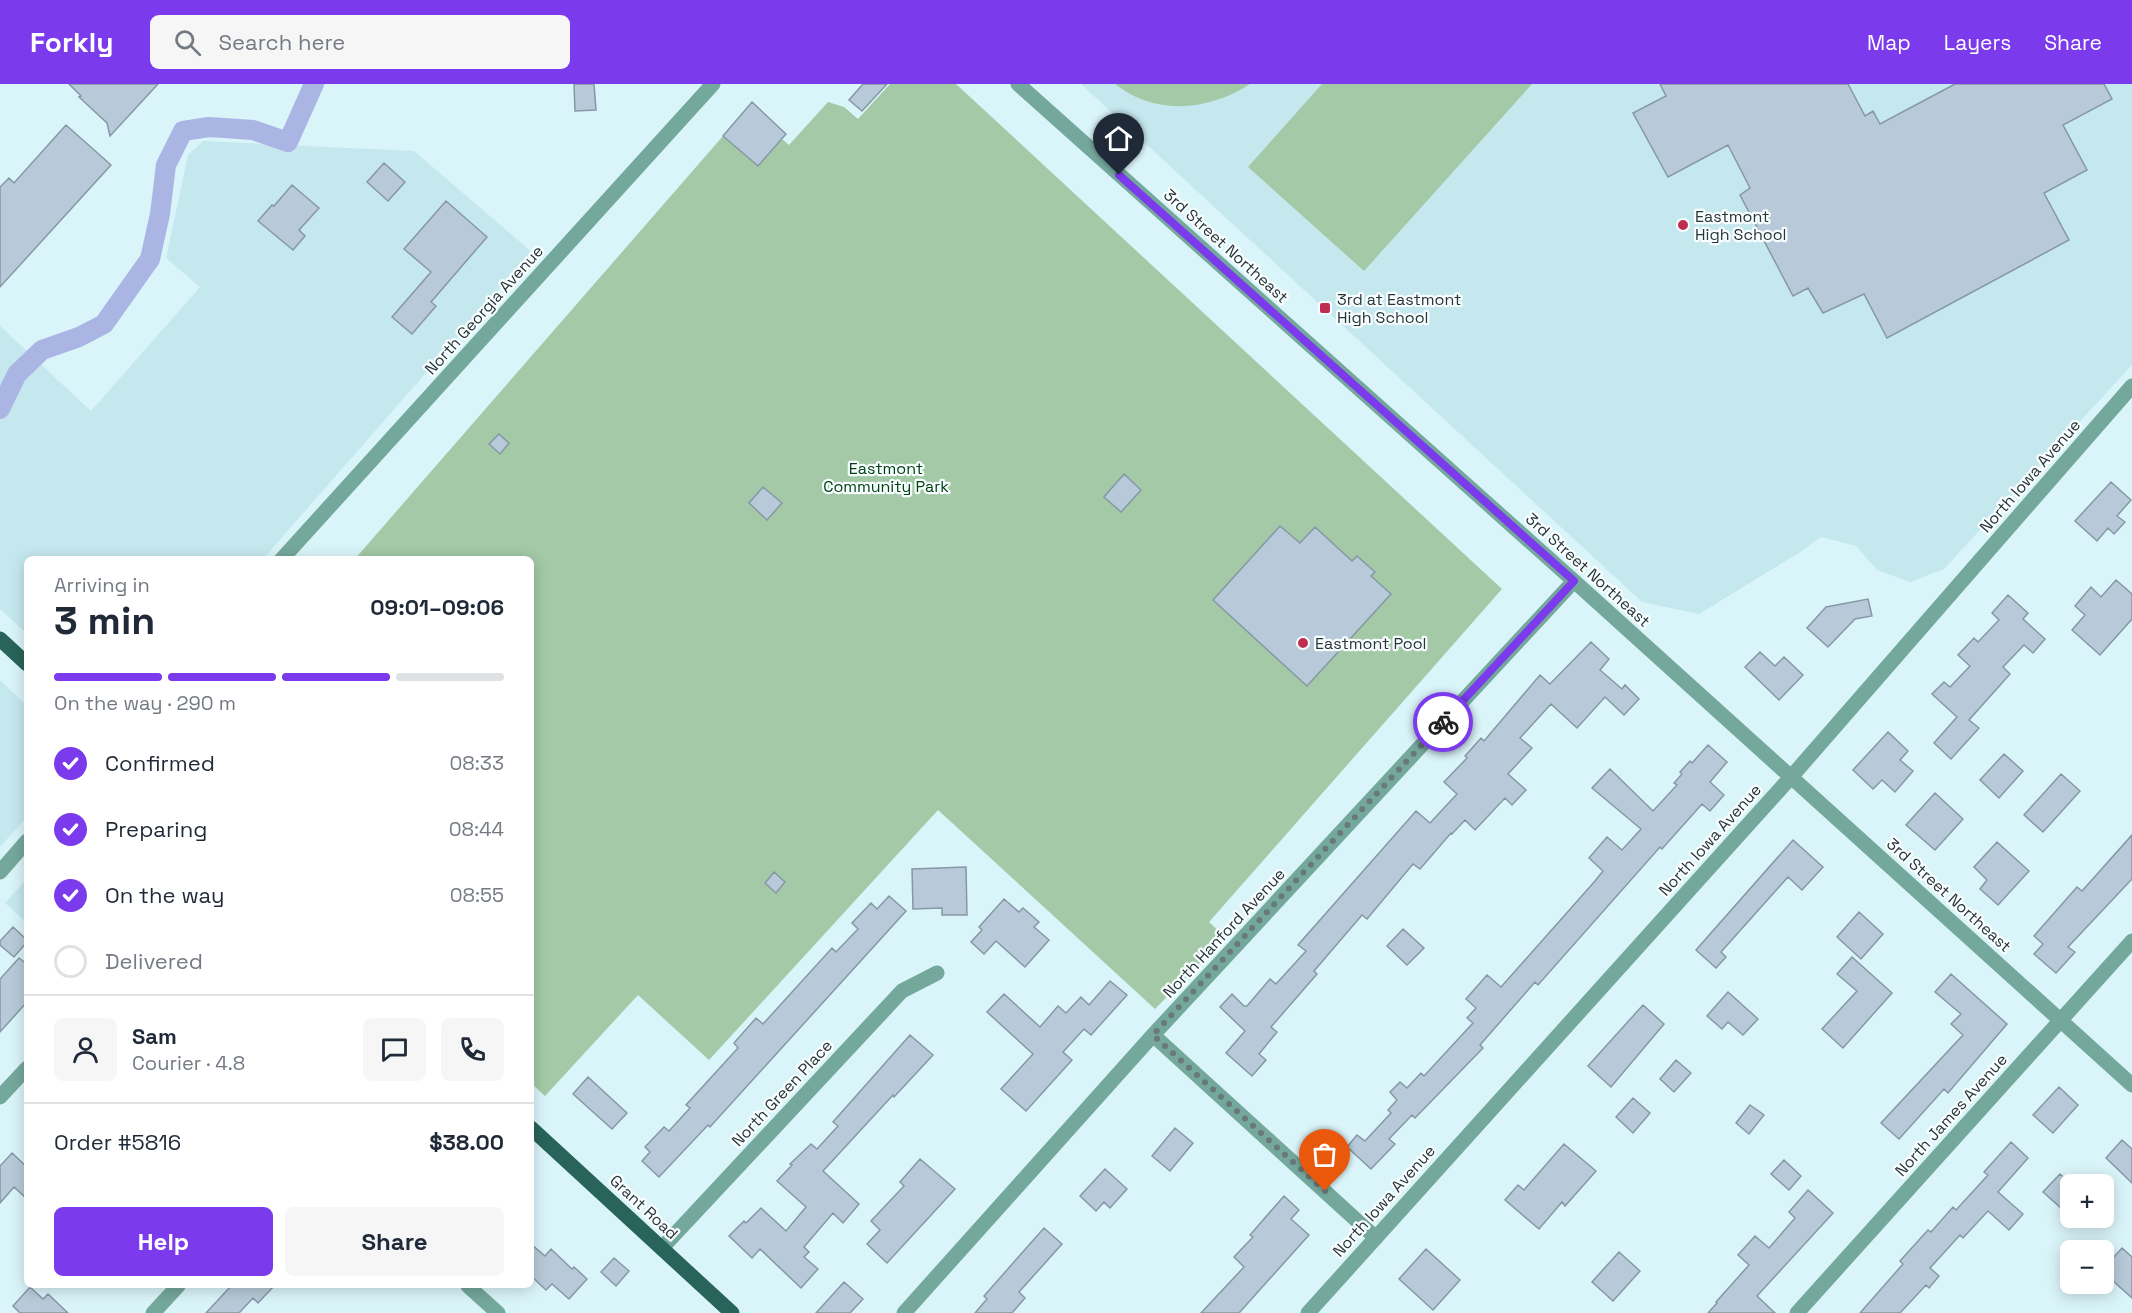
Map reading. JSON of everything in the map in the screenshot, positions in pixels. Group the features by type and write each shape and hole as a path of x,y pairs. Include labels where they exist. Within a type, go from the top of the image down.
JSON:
{"main road":[{"path":"0,639 24,661"},
{"name":"Grant Road","path":"534,1131 732,1313"}],"street":[{"name":"North Georgia Avenue","path":"285,556 713,84"},
{"name":"3rd Street Northeast","path":"1018,84 1792,776 2132,1085"},
{"name":"North Iowa Avenue","path":"1308,1313 1792,776 2132,386"},
{"name":"North Hanford Avenue","path":"904,1313 1153,1035 1574,581"},
{"path":"0,872 24,844"},
{"name":"North James Avenue","path":"1797,1313 2132,941"},
{"name":"North Green Place","path":"662,1248 902,991 937,973"},
{"path":"1153,1035 1376,1238"},
{"path":"0,1097 24,1071"},
{"path":"153,1313 176,1288"},
{"path":"470,1288 498,1313"}],"shaded area":[{"name":"Eastmont High School","path":"1081,84 2132,84 2132,365 1944,569 1910,582 1877,570 1856,546 1821,537 1699,614 1642,602"},
{"path":"203,141 414,151 532,252 266,556 24,556 24,631 0,609 0,326 91,411 200,287 166,258 188,155"},
{"path":"0,680 24,703 24,820 0,847"},
{"path":"24,882 24,920 5,903"}],"green space":[{"name":"Eastmont Community Park","path":"890,84 956,84 1502,589 1209,922 1225,937 1155,1009 938,810 709,1060 638,995 545,1096 534,1086 534,556 357,556 723,136 758,166 782,139 789,145 828,102 844,107 858,119"},
{"path":"1115,84 1250,84 1217,100 1182,106 1147,101"},
{"path":"1322,84 1532,84 1364,271 1248,167"}],"building":[{"path":"69,84 158,84 110,136 107,123 79,97 81,96"},
{"path":"574,84 594,84 596,110 575,111"},
{"path":"863,84 887,84 862,111 849,100"},
{"path":"1660,84 1848,84 1865,116 1873,111 1880,124 1955,84 2104,84 2112,99 2063,125 2087,170 2044,193 2069,240 1887,338 1864,294 1823,313 1808,288 1793,296 1740,195 1750,188 1728,145 1668,177 1633,113 1666,96"},
{"path":"752,102 786,134 758,166 723,136"},
{"path":"66,125 111,165 0,287 0,187 9,178 14,183"},
{"path":"384,163 405,182 388,201 367,182"},
{"path":"292,185 319,208 299,230 305,236 293,250 258,221"},
{"path":"446,201 487,237 431,302 436,306 412,334 392,317 431,272 404,249"},
{"path":"499,434 509,443 500,454 489,444"},
{"path":"1124,474 1141,490 1121,512 1104,497"},
{"path":"2111,482 2131,500 2117,516 2125,522 2114,534 2108,528 2097,541 2075,521"},
{"path":"763,487 782,503 767,520 749,503"},
{"name":"Eastmont Pool","path":"1280,526 1300,543 1315,527 1352,561 1357,556 1375,572 1371,576 1391,594 1307,686 1213,600"},
{"path":"2116,580 2132,594 2132,619 2100,655 2072,630 2085,615 2075,606 2091,587 2101,597"},
{"path":"2008,595 2028,613 2023,619 2045,639 2033,653 2024,645 2003,667 2010,674 1969,720 1979,728 1951,759 1934,743 1957,717 1932,694 1944,682 1950,687 1970,666 1958,655 1974,638 1978,642 1999,620 1992,613"},
{"path":"1868,599 1872,616 1855,619 1828,647 1807,628 1826,607"},
{"path":"1591,642 1609,659 1600,670 1622,689 1625,685 1639,699 1624,715 1605,697 1577,728 1551,704 1520,738 1532,748 1508,774 1526,790 1512,805 1505,798 1475,830 1465,820 1420,869 1413,864 1367,919 1362,915 1314,971 1317,974 1271,1027 1277,1032 1259,1054 1266,1060 1252,1076 1226,1053 1245,1031 1220,1007 1232,994 1244,1006 1247,1006 1270,979 1276,984 1306,951 1298,945 1416,811 1430,823 1457,794 1444,782 1467,758 1465,756 1481,738 1484,741 1540,675 1550,684"},
{"path":"1760,652 1775,666 1784,657 1803,675 1779,700 1745,667"},
{"path":"1888,732 1908,751 1900,760 1913,771 1895,792 1882,780 1873,789 1853,770"},
{"path":"1708,745 1727,762 1710,782 1724,795 1710,811 1702,804 1662,849 1660,847 1538,985 1535,982 1480,1045 1483,1048 1415,1118 1412,1115 1389,1139 1395,1144 1371,1169 1347,1147 1357,1135 1365,1141 1391,1113 1388,1110 1397,1100 1390,1092 1400,1082 1407,1088 1421,1073 1424,1076 1473,1023 1467,1018 1476,1008 1466,999 1487,975 1501,987 1595,881 1603,871 1589,858 1607,837 1622,850 1641,829 1592,788 1610,769 1653,811 1677,785 1674,783 1682,774 1680,772 1690,761 1692,763"},
{"path":"2004,754 2023,771 1999,798 1980,780"},
{"path":"2061,774 2080,791 2043,832 2024,815"},
{"path":"1935,793 1963,819 1935,850 1906,825"},
{"path":"2132,835 2132,879 2068,947 2075,952 2056,973 2034,954 2043,944 2034,936 2077,887 2082,891"},
{"path":"1793,840 1823,867 1802,890 1788,877 1721,952 1726,957 1716,968 1696,950"},
{"path":"1997,842 2029,871 1998,905 1980,889 1987,880 1974,867"},
{"path":"966,867 967,915 942,915 942,908 913,909 912,869"},
{"path":"774,872 785,882 776,893 765,883"},
{"path":"889,896 906,911 710,1127 708,1125 659,1177 642,1161 650,1152 645,1147 664,1127 669,1131 690,1108 686,1105 738,1048 734,1043 756,1018 763,1024 832,948 836,952 858,929 852,923 871,903 877,909"},
{"path":"1004,899 1019,912 1023,908 1039,922 1034,927 1049,940 1025,967 996,941 984,954 971,942 982,930 979,927"},
{"path":"1859,912 1883,934 1861,959 1837,937"},
{"path":"13,927 24,937 24,945 14,957 0,945 0,941"},
{"path":"1403,929 1424,948 1407,965 1387,946"},
{"path":"1852,957 1892,993 1843,1048 1822,1029 1857,991 1837,974"},
{"path":"19,958 24,962 24,1005 0,1032 0,979"},
{"path":"1951,974 2007,1024 1948,1093 1944,1089 1899,1139 1881,1123 1963,1035 1951,1024 1961,1014 1935,992"},
{"path":"1110,981 1127,995 1091,1035 1084,1029 1063,1052 1072,1060 1026,1111 1001,1089 1033,1054 987,1012 1004,994 1040,1027 1058,1006 1066,1013 1081,997 1089,1005"},
{"path":"1728,992 1758,1019 1743,1035 1728,1022 1722,1029 1707,1016"},
{"path":"1643,1005 1664,1024 1611,1087 1588,1066"},
{"path":"910,1035 933,1055 823,1171 859,1204 843,1223 833,1213 804,1247 809,1252 804,1257 818,1269 801,1288 760,1249 752,1258 729,1236 761,1208 786,1231 806,1207 777,1181 792,1165 790,1164 811,1144 817,1149 838,1126 833,1122"},
{"path":"1676,1060 1691,1073 1674,1092 1660,1079"},
{"path":"588,1077 627,1113 612,1129 573,1094"},
{"path":"2059,1087 2078,1105 2053,1133 2033,1115"},
{"path":"1633,1098 1650,1113 1633,1133 1616,1117"},
{"path":"1750,1105 1764,1115 1749,1134 1736,1123"},
{"path":"1175,1128 1193,1143 1170,1171 1152,1156"},
{"path":"2122,1140 2132,1149 2132,1183 2106,1158"},
{"path":"2011,1142 2028,1158 1998,1192 2023,1214 2009,1230 1988,1211 1963,1238 1960,1235 1930,1268 1939,1276 1929,1288 1926,1285 1900,1313 1860,1313 1903,1264 1900,1261 1928,1230 1931,1232 1953,1207 1956,1210 1988,1175 1984,1172"},
{"path":"1564,1144 1596,1171 1565,1206 1562,1202 1539,1229 1505,1200 1518,1185 1524,1190"},
{"path":"12,1153 24,1164 24,1196 14,1187 0,1203 0,1166"},
{"path":"920,1159 955,1189 887,1263 867,1244 880,1230 871,1221 904,1186 900,1182"},
{"path":"1784,1160 1801,1176 1789,1190 1771,1174"},
{"path":"1105,1169 1127,1189 1110,1208 1104,1202 1096,1211 1080,1196"},
{"path":"2060,1174 2060,1207 2043,1192"},
{"path":"1808,1190 1833,1213 1757,1296 1775,1313 1708,1313 1749,1265 1738,1255 1755,1236 1769,1248 1795,1218 1789,1212"},
{"path":"1284,1196 1299,1210 1291,1219 1309,1235 1239,1313 1201,1313 1244,1267 1234,1257 1253,1237 1250,1235"},
{"path":"1044,1228 1062,1244 1019,1292 1025,1298 1012,1313 975,1313 987,1299 984,1296"},
{"path":"534,1247 545,1256 551,1249 572,1269 574,1267 587,1279 569,1299 552,1284 546,1290 534,1279"},
{"path":"2122,1248 2132,1257 2132,1298 2114,1282 2114,1257"},
{"path":"1426,1249 1460,1280 1433,1310 1399,1279"},
{"path":"1619,1252 1640,1271 1613,1301 1592,1282"},
{"path":"614,1258 629,1271 616,1286 601,1272"},
{"path":"844,1282 863,1299 850,1313 816,1313"},
{"path":"31,1288 43,1299 48,1294 68,1313 20,1313 13,1306"},
{"path":"229,1288 272,1288 258,1303 253,1298 239,1313 206,1313"}],"waterway":[{"path":"0,409 17,374 42,350 79,337 104,324 150,259 160,214 166,165 183,131 209,127 253,130 288,142 314,84"}],"way so far":[{"path":"1325,1191 1153,1035 1443,722"}],"place":[{"name":"Eastmont High School","path":"1683,225"},
{"name":"3rd at Eastmont High School","path":"1325,308"},
{"name":"Eastmont Pool","path":"1303,643"}],"route":[{"path":"1119,175 1574,581 1443,722"}]}
